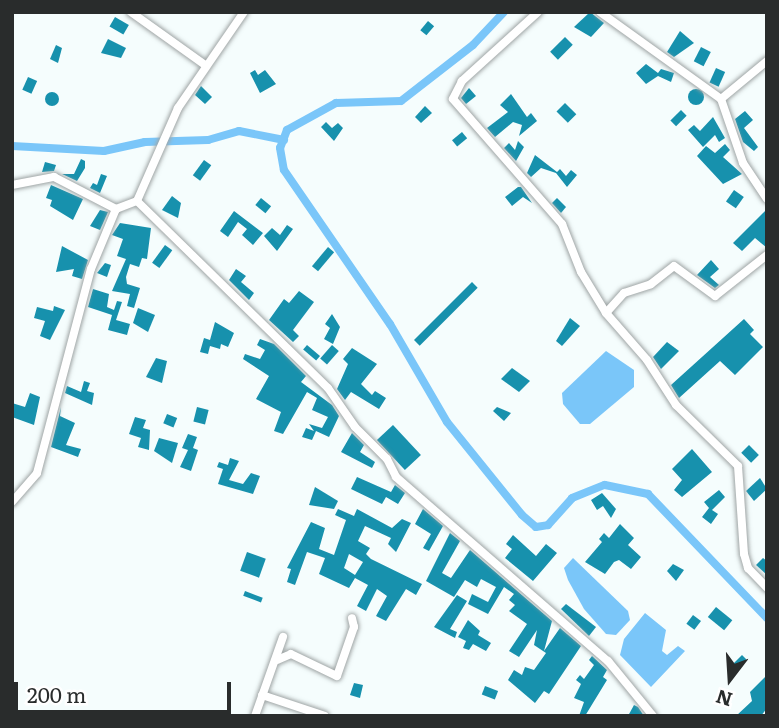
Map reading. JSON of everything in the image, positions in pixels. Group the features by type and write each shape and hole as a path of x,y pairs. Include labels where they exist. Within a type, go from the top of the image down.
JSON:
{"street":[{"path":"131,12 205,65"},
{"path":"12,502 37,473 91,270 116,209 137,201 178,107 244,12"},
{"path":"538,12 461,81 453,99 562,224 582,272 606,313 647,360 676,405 738,466 744,554 748,568 767,588"},
{"path":"600,12 721,99 743,163 767,199"},
{"path":"721,99 767,61"},
{"path":"12,185 54,177 116,209"},
{"path":"137,201 272,328 328,388 355,427 387,459 396,477 608,661 653,716"},
{"path":"606,313 624,293 651,284 674,266 715,296 767,255"},
{"path":"277,660 291,654 337,676 354,627 352,618"},
{"path":"255,716 283,637"},
{"path":"262,695 325,716"}],"water":[{"path":"606,351 634,370 634,387 590,424 580,424 563,404 562,393"},
{"path":"573,558 628,611 630,620 616,635 606,634 584,609 564,568"},
{"path":"645,613 666,630 662,651 667,655 678,646 685,651 651,687 620,655 624,639"}],"building":[{"path":"590,12 604,23 591,37 574,27"},
{"path":"115,17 129,25 123,35 110,27"},
{"path":"428,21 434,26 426,35 420,30"},
{"path":"680,31 694,43 674,57 667,52"},
{"path":"565,37 573,45 558,60 550,52"},
{"path":"108,39 126,48 121,58 101,53"},
{"path":"56,45 62,48 58,63 50,59"},
{"path":"701,47 711,52 704,66 694,61"},
{"path":"646,64 658,73 661,69 674,73 671,82 658,76 646,84 636,73"},
{"path":"716,68 725,72 719,87 709,83"},
{"path":"255,70 258,75 265,70 276,84 260,93 250,73"},
{"path":"28,77 37,81 31,94 22,90"},
{"path":"201,86 212,97 205,104 195,95"},
{"path":"469,88 476,96 466,104 461,98"},
{"path":"696,89 704,97 696,105 688,97"},
{"path":"49,92 55,92 59,99 55,106 49,106 45,102 45,96"},
{"path":"511,94 527,117 531,113 537,121 519,136 522,125 513,122 495,137 487,128 508,112 500,105"},
{"path":"565,103 576,114 568,123 557,111"},
{"path":"425,106 432,113 421,123 415,117"},
{"path":"681,110 687,116 676,126 670,121"},
{"path":"745,111 753,120 744,128 758,147 754,151 743,142 735,119"},
{"path":"713,117 725,138 719,142 715,135 703,147 688,130 694,125 700,131"},
{"path":"326,122 332,128 338,123 343,128 334,141 321,127"},
{"path":"462,132 467,138 457,146 452,140"},
{"path":"518,141 524,147 516,161 504,148 509,143 515,150"},
{"path":"725,144 730,150 723,157 742,174 723,184 697,156 706,146 715,153"},
{"path":"535,155 557,172 560,169 566,176 571,170 577,175 567,187 556,173 541,168 531,177 527,173"},
{"path":"81,159 85,161 85,168 77,181 62,174 74,174"},
{"path":"204,160 211,165 200,181 193,175"},
{"path":"45,162 56,165 54,171 42,172"},
{"path":"101,174 107,176 100,193 90,188 93,183 97,185"},
{"path":"51,185 83,199 73,220 50,206 52,200 46,198"},
{"path":"521,187 532,203 523,197 512,206 505,197"},
{"path":"734,190 744,197 736,208 726,201"},
{"path":"172,196 181,203 178,218 162,210"},
{"path":"261,198 271,206 265,213 255,205"},
{"path":"557,198 566,207 561,213 552,203"},
{"path":"767,209 767,248 755,238 742,251 733,243"},
{"path":"100,210 108,212 100,230 90,226"},
{"path":"234,211 263,233 253,245 242,235 247,229 238,222 228,237 220,231"},
{"path":"120,223 151,228 147,259 142,258 139,267 130,264 126,277 127,284 140,288 134,308 127,306 130,294 112,291 126,259 117,256 123,239 112,235"},
{"path":"287,225 293,229 277,251 264,236 272,228 280,235"},
{"path":"165,245 172,250 159,268 152,263"},
{"path":"62,246 88,260 82,279 72,276 74,269 56,272"},
{"path":"328,247 334,252 318,271 312,266"},
{"path":"711,260 719,269 710,277 719,285 715,288 697,275"},
{"path":"105,263 111,265 107,277 97,273"},
{"path":"236,269 246,276 241,282 254,293 249,300 229,280"},
{"path":"472,282 478,288 420,346 414,340"},
{"path":"93,289 109,294 107,307 114,310 117,301 122,302 116,320 130,324 127,335 108,330 112,315 88,307"},
{"path":"299,291 314,302 293,330 299,336 293,342 269,320 284,299 289,303"},
{"path":"54,306 65,310 50,340 40,336 45,321 34,318 37,307 53,311"},
{"path":"138,308 155,315 148,332 133,323"},
{"path":"332,314 340,327 333,344 324,339 330,328 325,324"},
{"path":"570,318 580,326 562,346 556,341"},
{"path":"744,319 754,330 750,334 763,347 735,375 720,361 679,398 671,385"},
{"path":"215,322 234,333 228,347 221,344 220,349 210,346 208,354 200,352 204,338 210,340"},
{"path":"260,339 274,344 306,376 301,382 332,405 339,416 329,437 316,431 312,440 302,437 306,428 314,431 309,424 322,428 328,417 312,410 317,398 307,392 283,434 274,431 281,412 256,399 269,376 243,359 245,354 260,359 265,350 257,345"},
{"path":"667,342 679,351 661,369 653,357"},
{"path":"307,345 320,356 316,361 303,350"},
{"path":"332,345 339,351 327,364 320,359"},
{"path":"352,348 377,364 361,384 372,395 375,391 386,398 379,409 351,392 345,400 337,389 348,364 343,359"},
{"path":"156,358 167,361 162,383 146,377"},
{"path":"512,368 530,381 519,392 501,379"},
{"path":"84,381 90,383 87,391 94,393 92,405 65,393 67,386 81,392"},
{"path":"30,393 40,397 34,425 12,417 12,403 25,407"},
{"path":"61,407 60,416 75,423 66,445 81,449 78,457 51,447"},
{"path":"197,407 209,410 205,424 193,422"},
{"path":"497,407 511,413 504,421 493,411"},
{"path":"167,414 177,418 173,427 163,423"},
{"path":"135,417 146,420 143,428 150,430 149,450 138,447 141,438 129,434"},
{"path":"393,425 421,455 405,470 377,440"},
{"path":"352,433 364,445 360,452 375,462 372,468 341,452"},
{"path":"188,434 197,437 193,448 198,450 191,471 180,467 188,450 182,448"},
{"path":"159,438 178,443 172,463 154,451"},
{"path":"749,445 759,455 751,463 741,453"},
{"path":"692,449 712,472 682,497 674,490 682,480 672,469"},
{"path":"230,458 239,461 229,480 243,484 251,473 260,476 253,494 218,484 223,469 217,467 219,462 228,465"},
{"path":"357,477 391,492 395,485 405,493 398,504 386,497 382,504 351,489"},
{"path":"760,478 767,489 754,501 746,491"},
{"path":"315,487 338,501 334,509 309,505"},
{"path":"719,490 725,497 712,510 718,514 711,524 702,517 709,508 704,502"},
{"path":"602,493 616,509 611,518 603,506 597,510 591,500"},
{"path":"338,509 354,516 357,509 392,528 402,519 411,523 396,552 388,544 391,538 365,526 358,541 370,548 366,554 371,559 422,584 416,595 406,589 386,621 376,616 387,596 377,589 366,611 357,606 368,585 355,578 349,588 319,574 325,558 307,552 295,585 287,582 291,569 287,568 311,522 325,528 319,549 334,555 346,520 335,515","holes":["349,554 363,562 355,575 344,568"]},
{"path":"423,509 443,526 429,551 423,548 431,534 415,524"},
{"path":"620,524 634,538 628,545 641,557 631,569 619,560 614,562 605,574 585,562 602,542 599,539 604,533 609,538"},
{"path":"450,533 460,541 442,573 451,578 470,550 552,621 544,651 560,628 581,646 549,694 544,691 535,703 508,680 514,670 522,675 525,667 534,670 546,653 534,645 537,630 519,657 509,651 527,624 509,611 515,605 509,600 514,594 504,587 488,614 468,604 472,594 488,602 496,587 481,579 477,587 465,580 454,597 426,581"},
{"path":"513,535 536,556 546,544 557,553 533,581 505,558 512,549 506,544"},
{"path":"247,552 266,559 259,578 240,571"},
{"path":"763,558 767,561 767,575 756,565"},
{"path":"673,564 684,570 676,581 667,571"},
{"path":"245,591 263,598 261,602 243,596"},
{"path":"457,595 467,601 450,629 457,632 455,638 434,627"},
{"path":"566,604 596,627 589,636 561,609"},
{"path":"716,607 732,620 724,630 708,617"},
{"path":"693,615 701,621 694,630 686,624"},
{"path":"468,620 480,631 478,635 491,643 486,651 473,644 469,650 463,648 466,641 458,637"},
{"path":"742,655 746,659 734,672 729,668"},
{"path":"592,656 607,670 603,677 607,680 585,716 579,716 584,702 574,698 581,684 576,680 580,675 584,679 594,665 589,660"},
{"path":"767,675 767,708 761,716 736,716 752,701 750,692"},
{"path":"354,683 363,685 360,698 350,695"},
{"path":"485,686 498,691 495,699 482,694"},
{"path":"634,705 638,707 644,716 628,716"}],"waterway":[{"path":"504,12 473,45 401,101 336,103 287,130 280,148 284,170 390,324 447,422 522,515 536,527 548,525 572,498 605,485 648,494 767,618"},
{"path":"12,146 104,151 145,142 208,140 239,131 284,140"}]}
